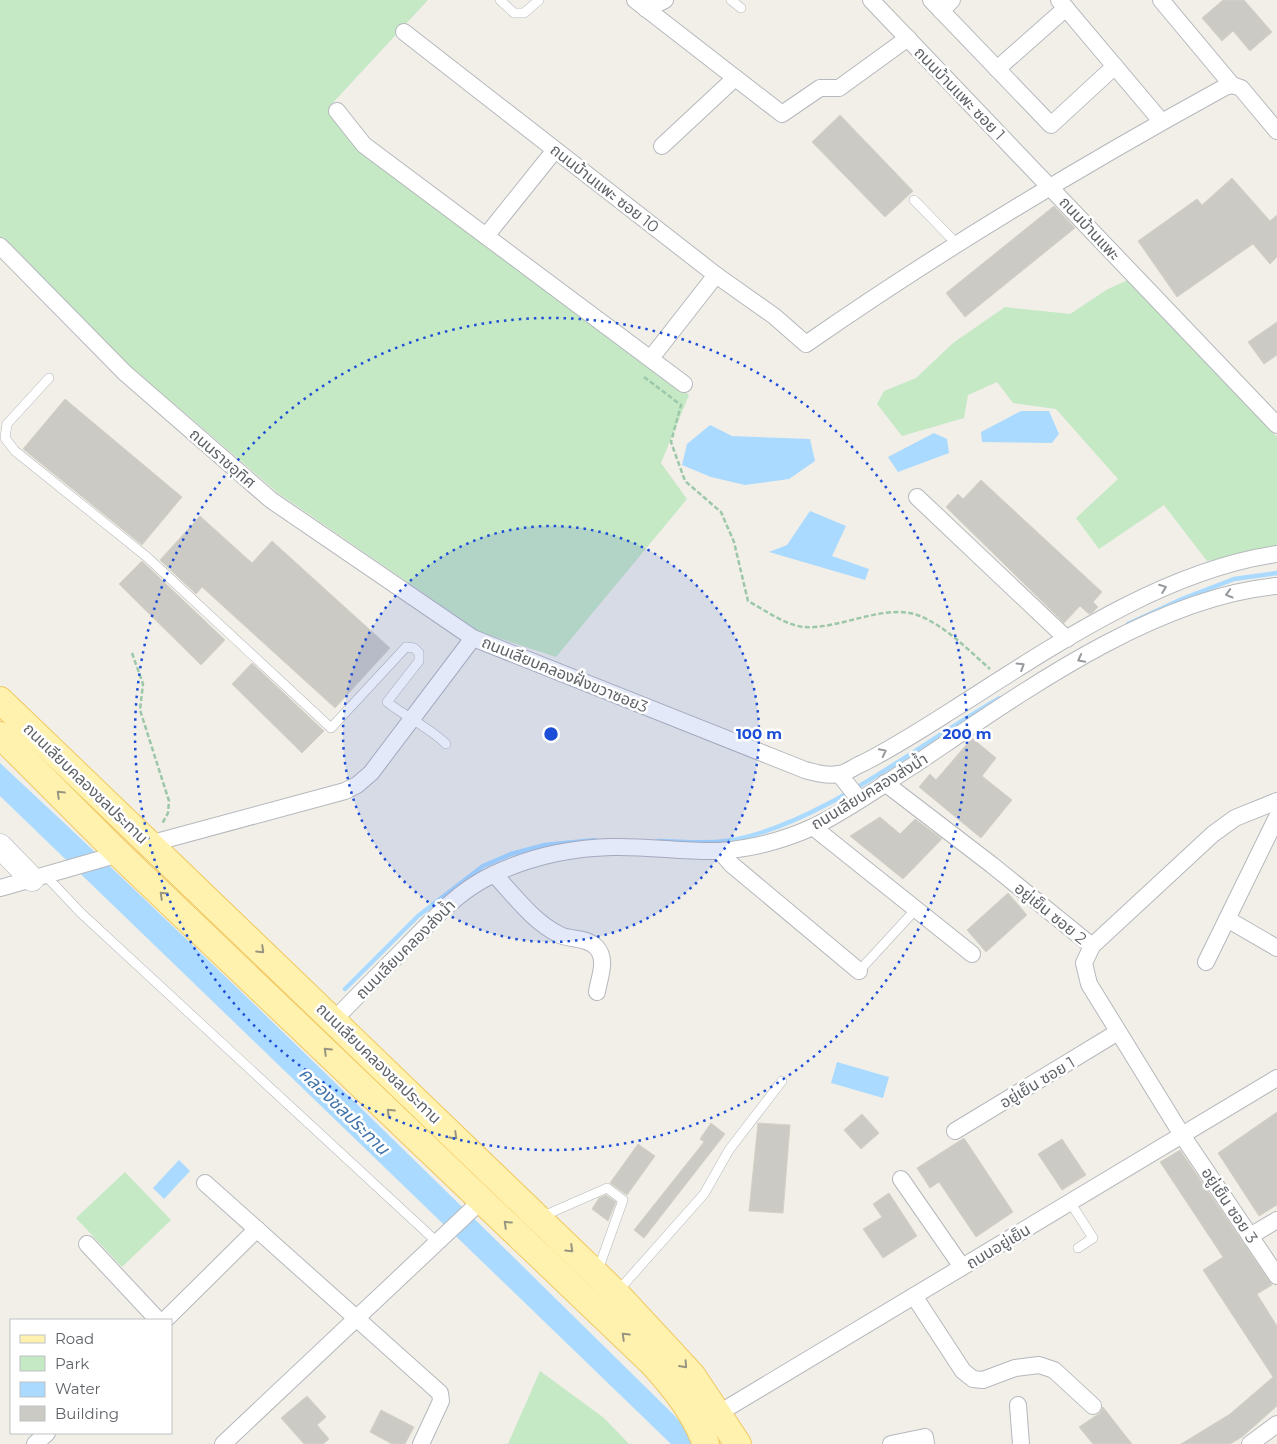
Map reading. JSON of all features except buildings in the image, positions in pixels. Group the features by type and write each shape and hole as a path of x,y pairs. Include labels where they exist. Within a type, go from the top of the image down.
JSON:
{"main road":[{"name":"ถนนเลียบคลองชลประทาน","path":"0,700 616,1294 692,1375 708,1428"},
{"name":"ถนนเลียบคลองชลประทาน","path":"0,735 119,854 651,1362 708,1428 738,1444"},
{"path":"89,823 114,840 127,839 129,831 109,806"},
{"path":"0,846 38,877"},
{"path":"152,847 156,857 153,861 191,898 198,929"}],"street":[{"path":"641,4 665,0"},
{"name":"ถนนบ้านแพะ ซอย 1","path":"871,0 1050,186"},
{"path":"1161,0 1232,85 1241,88 1277,131"},
{"path":"641,4 782,114 820,88 839,88 908,38"},
{"path":"941,4 997,69 1051,125 1115,66"},
{"path":"997,69 1063,4 1162,122"},
{"name":"ถนนบ้านแพะ ซอย 10","path":"404,32 716,275 774,316 806,344 889,286 956,243"},
{"path":"662,146 735,78"},
{"name":"ถนนบ้านแพะ","path":"1232,85 1225,87 1050,186 1277,425"},
{"path":"337,111 364,145 684,384"},
{"path":"486,236 555,150"},
{"path":"956,243 1050,186"},
{"name":"ถนนราชอุทิศ","path":"0,246 125,373 271,500 473,638"},
{"path":"651,358 716,275"},
{"path":"917,497 1067,639"},
{"name":"ถนนเลียบคลองส่งน้ำ","path":"839,774 892,748 1067,639 1154,592 1217,568 1257,557 1277,554"},
{"name":"ถนนเลียบคลองส่งน้ำ","path":"334,1020 439,912 478,882 494,874 526,860 566,851 611,847 720,851 756,846 813,827 885,784 1014,698 1131,632 1191,605 1248,588 1277,586"},
{"name":"ถนนเลียบคลองฝั่งขวาซอย3","path":"152,847 345,791 357,785 372,773 473,638 805,770 821,774 839,774"},
{"path":"839,774 859,799"},
{"name":"อยู่เย็น ซอย 2","path":"885,784 992,865 1092,946 1084,963 1089,984 1182,1135"},
{"path":"1092,946 1213,834 1235,818 1277,801"},
{"path":"1206,962 1277,817"},
{"path":"813,827 972,954"},
{"path":"720,851 731,864 859,971"},
{"path":"0,888 119,854"},
{"path":"494,874 536,919 560,935 587,941 596,947 600,954 603,968 597,992"},
{"path":"1227,919 1277,948"},
{"name":"อยู่เย็น ซอย 1","path":"955,1131 1118,1032"},
{"name":"ถนนอยู่เย็น","path":"708,1428 914,1296 1277,1078"},
{"name":"อยู่เย็น ซอย 3","path":"1182,1135 1277,1276"},
{"path":"901,1178 962,1267"},
{"path":"206,1183 440,1393 441,1401 421,1444"},
{"path":"223,1444 358,1319 482,1200"},
{"path":"1250,1236 1277,1220"},
{"path":"166,1319 257,1229"},
{"path":"87,1244 157,1319"},
{"path":"914,1296 962,1371 973,1379 983,1380 1015,1368 1039,1365 1054,1370 1093,1406"},
{"path":"1018,1405 1021,1444"},
{"path":"1251,1444 1277,1424"},
{"path":"35,1444 46,1434"},
{"path":"891,1444 925,1437 926,1444"}],"lane":[{"path":"500,0 514,13 524,13 540,0"},
{"path":"732,0 741,8"},
{"path":"914,200 956,243"},
{"path":"49,378 7,424 5,438 15,451 148,557 331,728 406,647 414,648 419,654 419,660 387,702 411,721 438,736 446,744"},
{"path":"38,877 81,913 438,1242"},
{"path":"859,971 916,908"},
{"path":"616,1294 704,1194 729,1150 782,1082"},
{"path":"538,1218 607,1188 623,1200 596,1274"},
{"path":"1070,1202 1093,1238 1078,1248"}],"path":[{"path":"644,377 682,405 671,442 685,481 721,512 734,542 748,601 785,622 802,627 824,626 891,613 919,616 968,647 1000,679"},
{"path":"132,654 143,684 140,710 169,802 168,813 152,847"}],"green space":[{"path":"0,0 428,0 329,107 369,158 689,395 661,463 687,499 556,657 480,632 278,493 123,360 0,237"},
{"path":"1128,280 1277,437 1277,549 1207,561 1164,505 1099,549 1076,518 1118,479 1056,409 1013,403 997,382 968,395 964,418 902,436 877,404 884,391 916,378 953,343 1005,307 1070,314 1108,289"},
{"path":"125,1172 171,1220 122,1267 76,1218"},
{"path":"540,1371 604,1418 629,1444 508,1444"}],"water":[{"path":"1021,411 1049,411 1059,434 1052,443 982,442 981,432"},
{"path":"710,425 732,436 810,439 815,461 789,479 745,485 711,477 682,465 687,444"},
{"path":"934,433 947,439 949,453 898,472 888,457"},
{"path":"810,511 846,526 832,556 869,569 865,580 769,552 787,545"},
{"name":"คลองชลประทาน","path":"0,763 339,1086 673,1414 699,1444 671,1444 0,796"},
{"path":"837,1062 889,1077 883,1098 831,1083"},
{"path":"179,1160 190,1171 164,1199 153,1188"}],"waterway":[{"path":"1128,624 1182,599 1234,579 1277,573"},
{"path":"658,841 726,841 761,833 797,819 867,782 1000,698"},
{"path":"345,989 418,916 483,866 511,854 545,845 595,840"}]}
